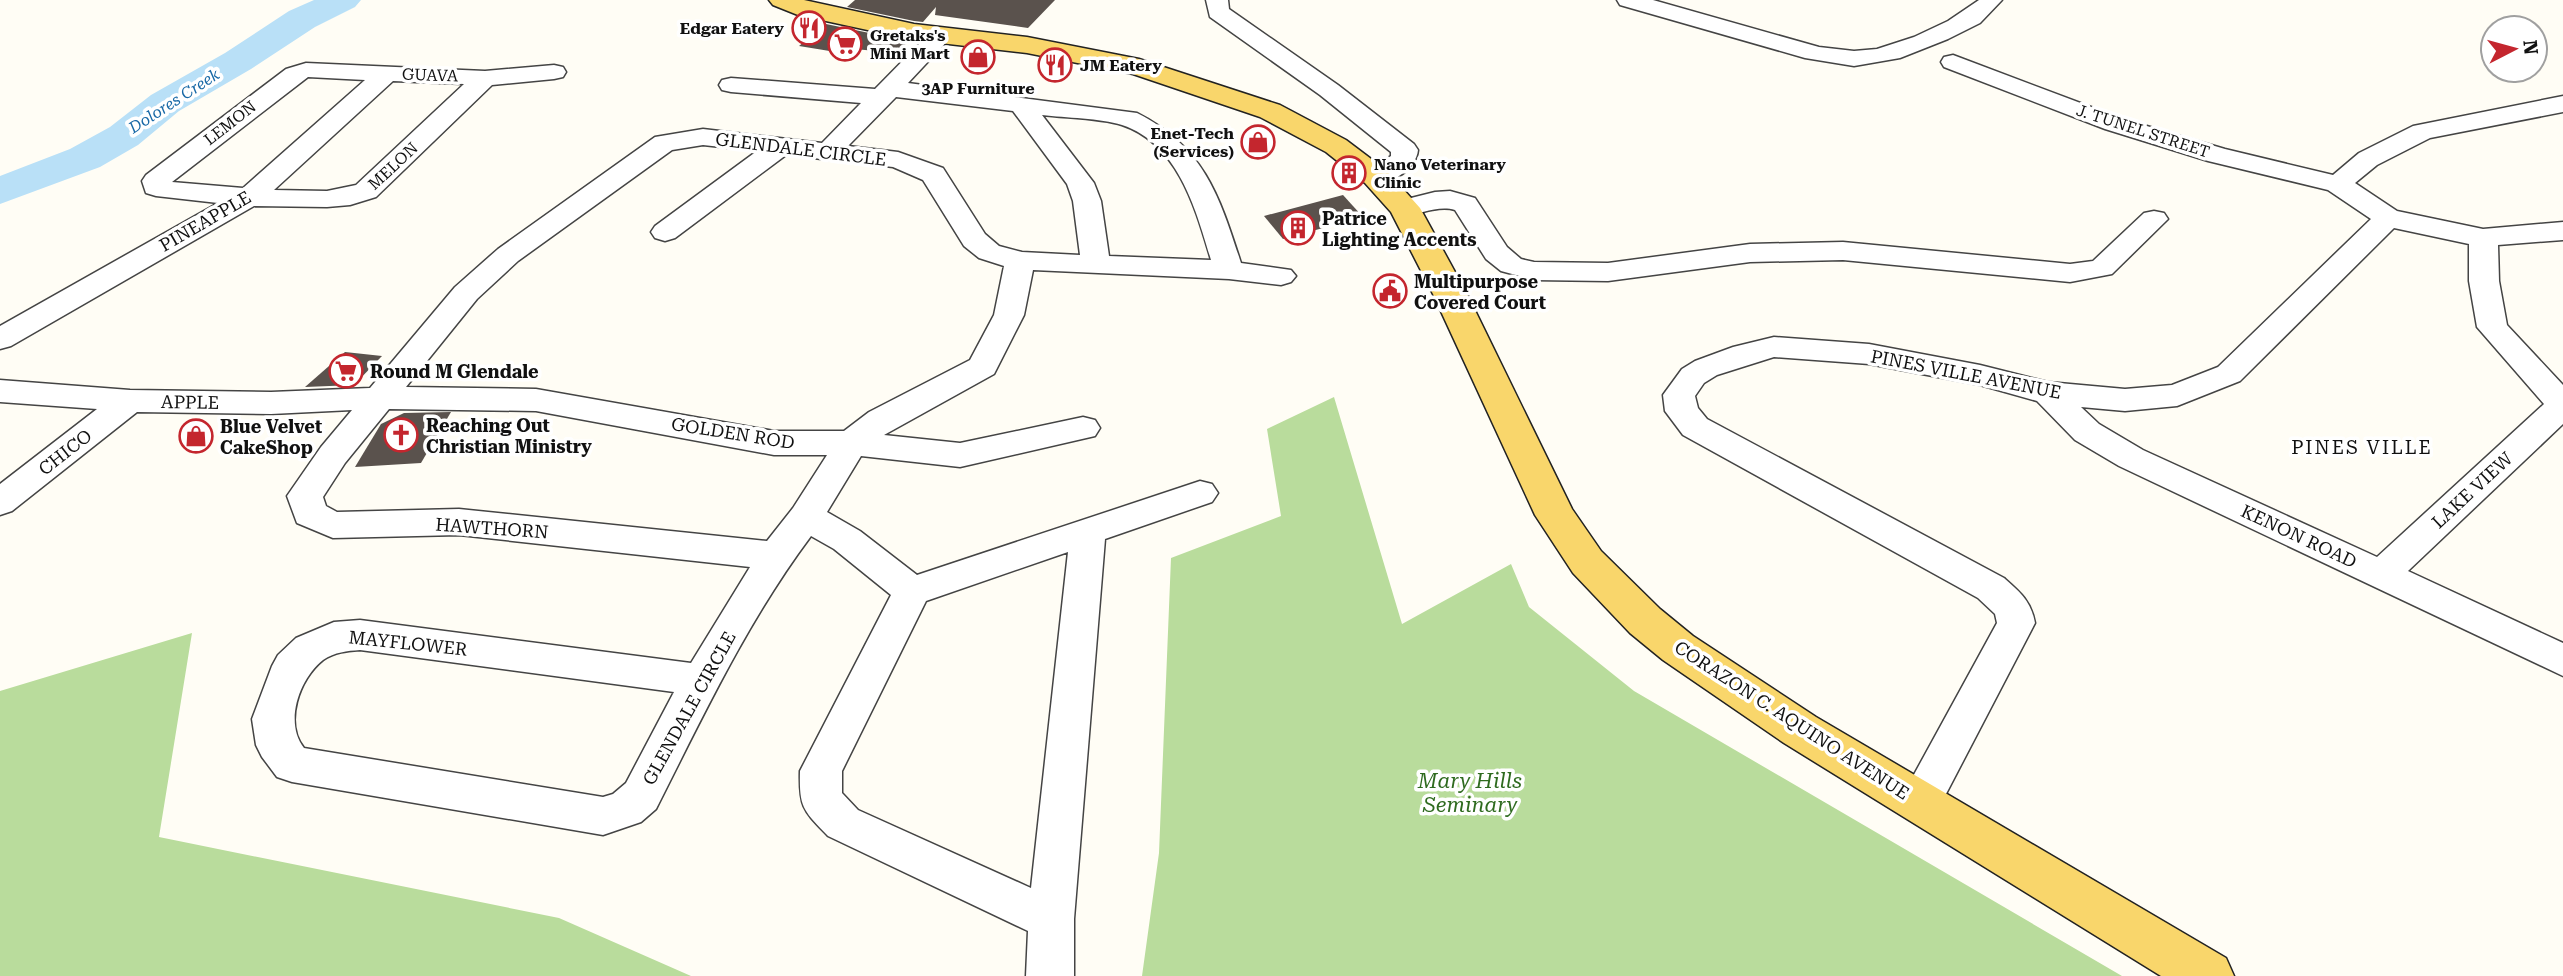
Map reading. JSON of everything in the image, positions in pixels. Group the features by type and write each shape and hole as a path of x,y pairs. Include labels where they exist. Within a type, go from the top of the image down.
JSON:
{"main road":[{"name":"CORAZON C. AQUINO AVENUE","path":"782,0 807,10 940,36 1027,45 1107,59 1179,78 1270,111 1336,146 1376,177 1405,208 1450,294 1555,515 1587,562 1645,621 1678,648 1800,730 2208,976"}],"street":[{"path":"1217,0 1218,12 1329,90 1405,150 1404,159 1376,177"},
{"path":"1628,0 1814,53 1856,59 1880,56 1955,27 1986,9 1990,0"},
{"path":"828,152 940,36"},
{"name":"J. TUNEL STREET","path":"1953,62 2114,124 2217,155 2339,184"},
{"name":"GUAVA","path":"306,71 485,78 554,72"},
{"name":"LEMON","path":"156,181 284,80 306,71"},
{"name":"PINEAPPLE","path":"0,339 251,196 388,73"},
{"name":"MELON","path":"156,181 156,187 166,190 339,200 355,197 366,191 485,78"},
{"path":"732,85 883,93 1128,118 1160,136 1180,157 1201,186 1229,270"},
{"path":"2563,104 2422,132 2368,159 2339,184 2388,218 2483,238 2563,232"},
{"path":"1021,105 1080,183 1087,201 1096,265"},
{"name":"GLENDALE CIRCLE","path":"381,398 466,293 508,255 664,142 703,137 898,160 933,174 974,240 989,252 1020,261 1009,316 983,367 881,420 852,443 806,517 776,556 701,680 641,796 626,809 603,816"},
{"path":"665,232 781,146"},
{"path":"1405,208 1431,201 1457,200 1465,204 1496,253 1511,265 1534,271 1557,272 1608,272 1750,253 1843,251 2070,273 2102,268 2154,219"},
{"name":"PINES VILLE AVENUE","path":"1920,802 2016,623 2013,608 1991,588 1695,427 1682,411 1679,395 1693,376 1706,368 1744,354 1774,347 1868,354 1980,375 2048,393 2125,400 2177,396 2229,374 2388,218"},
{"path":"2483,238 2487,308 2492,327 2563,405"},
{"path":"1020,261 1229,270 1282,276"},
{"name":"APPLE","path":"0,391 130,401 271,403 381,398"},
{"name":"KENON ROAD","path":"2048,393 2087,432 2131,458 2563,660"},
{"name":"GOLDEN ROD","path":"381,398 536,400 774,443 852,443 960,454 1083,428"},
{"name":"HAWTHORN","path":"381,398 333,455 305,496 310,514 333,525 459,522 776,556"},
{"name":"CHICO","path":"0,502 130,401"},
{"name":"LAKE VIEW","path":"2381,575 2563,405"},
{"path":"1051,919 843,823 821,800 821,771 912,591 1200,493"},
{"path":"806,517 847,540 912,591"},
{"path":"1049,976 1051,919 1088,531"},
{"name":"MAYFLOWER","path":"603,816 292,764 277,745 272,719 292,666 310,649 334,637 360,635 701,680"}],"green space":[{"name":"Mary Hills Seminary","path":"1334,397 1402,624 1511,564 1529,607 1634,691 2122,976 1142,976 1159,853 1171,558 1281,516 1267,429"},
{"path":"192,633 159,837 559,918 691,976 0,976 0,691"}],"building":[{"path":"855,0 1055,0 1028,28 935,15 936,7 923,22 914,21 847,7"},
{"path":"826,24 908,41 898,53 854,49 848,54 799,46"},
{"name":"Patrice Lighting Accents","path":"1343,195 1363,217 1283,239 1264,216"},
{"name":"Round M Glendale","path":"345,352 382,356 354,385 305,387"},
{"path":"451,412 421,463 355,467 381,424 404,413"}],"waterway":[{"name":"Dolores Creek","path":"0,191 85,158 124,136 165,103 238,61 302,19 343,0"}],"place":[{"name":"Edgar Eatery","path":"809,28"},
{"name":"Gretaks's Mini Mart","path":"845,44"},
{"name":"3AP Furniture","path":"978,57"},
{"name":"JM Eatery","path":"1055,65"},
{"name":"Enet-Tech (Services)","path":"1258,142"},
{"name":"Nano Veterinary Clinic","path":"1349,173"},
{"name":"Patrice Lighting Accents","path":"1298,228"},
{"name":"Multipurpose Covered Court","path":"1390,291"},
{"name":"Round M Glendale","path":"346,371"},
{"name":"Reaching Out Christian Ministry","path":"401,435"},
{"name":"Blue Velvet CakeShop","path":"196,436"}],"district":[{"name":"PINES VILLE","path":"2362,447"}]}
